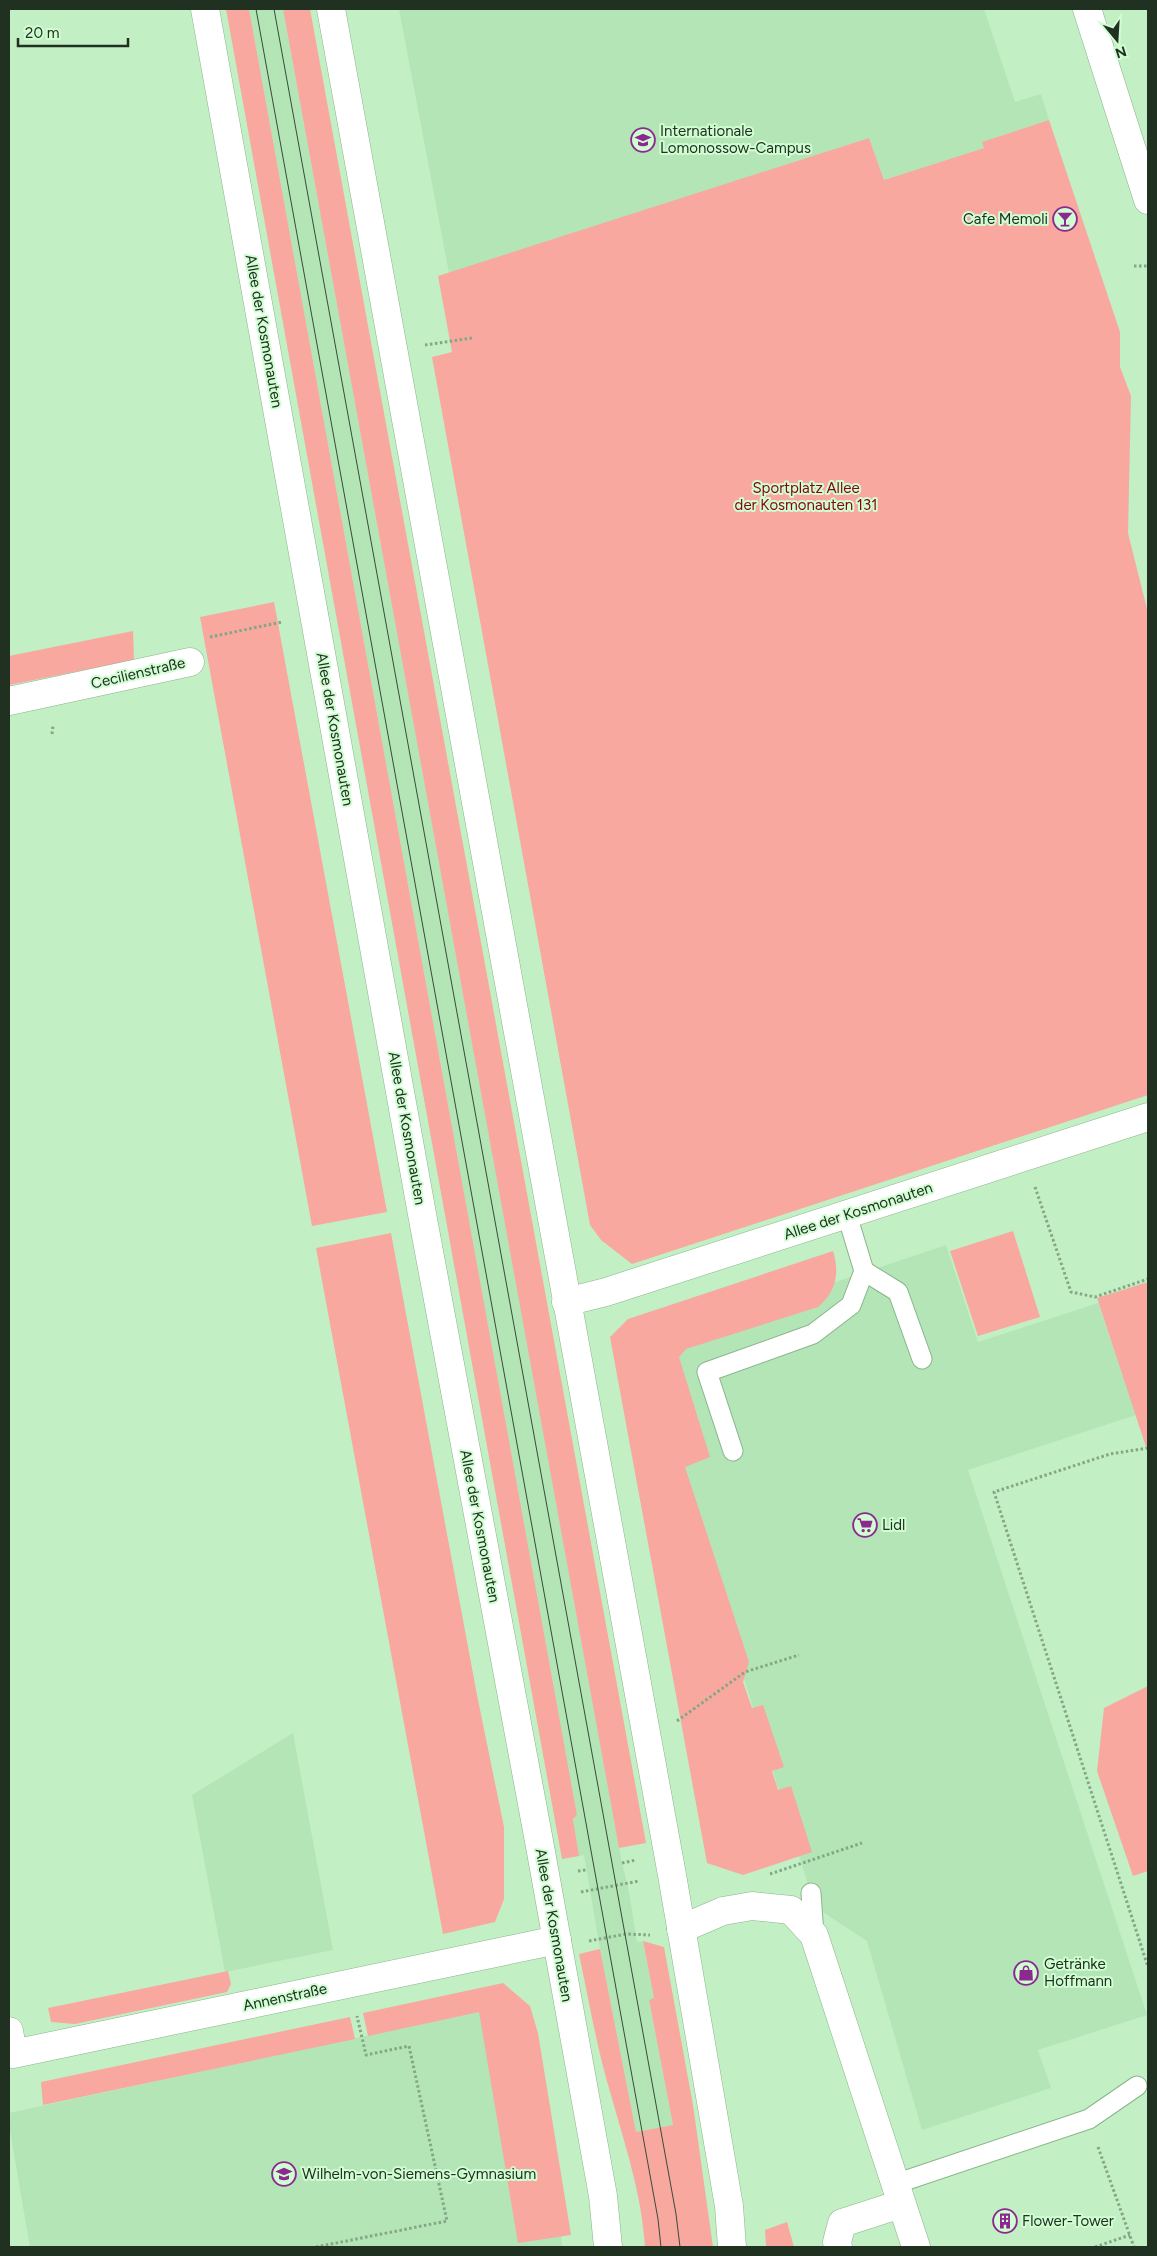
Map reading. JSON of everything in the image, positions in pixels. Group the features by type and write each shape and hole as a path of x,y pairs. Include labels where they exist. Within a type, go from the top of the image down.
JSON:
{"main road":[{"name":"Allee der Kosmonauten","path":"205,9 420,1205 557,1940 603,2196 608,2247"},
{"path":"331,9 672,1875 729,2206 732,2247"},
{"path":"1087,9 1148,200"},
{"name":"Cecilienstraße","path":"9,701 190,662"},
{"name":"Allee der Kosmonauten","path":"566,1302 606,1292 1148,1117"},
{"path":"681,1929 722,1911 752,1906 791,1910 814,1935 916,2247"},
{"name":"Annenstraße","path":"11,2043 557,1940"},
{"path":"838,2247 837,2242 842,2223 898,2194"}],"lane":[{"path":"733,1451 707,1372 813,1334 851,1305 864,1271 847,1215"},
{"path":"864,1271 898,1292 922,1359"},
{"path":"810,1893 814,1935"},
{"path":"898,2194 1089,2119 1137,2086"}],"path":[{"path":"1134,266 1148,266"},
{"path":"422,346 472,338"},
{"name":"Cecilienstraße","path":"190,662 211,636 286,622"},
{"path":"1033,1180 1071,1292 1095,1297 1148,1279"},
{"path":"1148,1448 1110,1454 994,1492 1148,1967"},
{"path":"674,1723 745,1672 799,1655"},
{"path":"762,1876 862,1843"},
{"path":"549,1898 672,1875"},
{"path":"557,1940 577,1943 626,1934 656,1935 681,1929"},
{"path":"316,2247 447,2221 409,2046 366,2055 356,2010"},
{"path":"1089,2119 1134,2247"},
{"path":"1094,2247 1130,2235"}],"shaded area":[{"path":"249,9 283,9 622,1863 637,1942 643,1941 654,1998 649,2001 673,2125 636,2132 600,1949 584,1855 579,1856 573,1819 577,1815"},
{"name":"Internationale Lomonossow-Campus","path":"399,9 984,9 1015,102 1041,94 1049,120 983,142 984,148 884,180 869,138 449,273"},
{"path":"946,1245 978,1342 1098,1303 1136,1415 968,1470 1147,2015 1038,2050 1051,2088 922,2130 867,1941 815,1907 641,1347"},
{"path":"293,1733 333,1950 225,1972 192,1795"},
{"name":"Wilhelm-von-Siemens-Gymnasium","path":"514,2004 560,2224 562,2247 30,2247 9,2125 9,2113"}],"green space":[{"path":"226,9 249,9 577,1815 573,1819 579,1856 562,1859"},
{"path":"283,9 310,9 646,1843 619,1848"},
{"name":"Sportplatz Allee der Kosmonauten 131","path":"1049,120 1120,332 1120,367 1131,396 1128,533 1148,613 1148,1095 632,1264 601,1240 590,1225 432,357 452,352 438,276 869,138 884,180 984,148 982,142"},
{"path":"274,602 387,1212 312,1226 200,617"},
{"path":"133,631 134,660 9,685 9,656"},
{"path":"1013,1231 1040,1317 978,1336 950,1251"},
{"path":"391,1233 477,1695 504,1827 504,1899 495,1922 443,1934 316,1248"},
{"path":"833,1251 836,1267 835,1282 829,1295 818,1307 686,1349 679,1357 710,1457 685,1467 749,1662 743,1682 752,1708 763,1705 784,1767 772,1771 778,1790 791,1786 812,1852 743,1875 707,1863 610,1337 628,1319"},
{"path":"1148,1282 1148,1453 1097,1298"},
{"path":"1148,1686 1148,1871 1133,1876 1097,1771 1104,1708"},
{"path":"643,1941 664,1947 693,2105 713,2247 645,2247 637,2189 597,2043 579,1954 600,1949 636,2132 673,2125 649,2000 654,1998"},
{"path":"228,1971 231,1984 227,1992 75,2024 51,2022 48,2008"},
{"path":"503,1983 530,2006 538,2033 571,2235 518,2243 479,2012 368,2036 363,2013"},
{"path":"350,2017 355,2039 43,2105 41,2082"},
{"path":"787,2222 794,2247 766,2247 765,2230"}],"tram line":[{"path":"256,9 658,2219 661,2247"},
{"path":"274,9 676,2214 680,2247"}],"place":[{"name":"Internationale Lomonossow-Campus","path":"643,140"},
{"name":"Cafe Memoli","path":"1065,219"},
{"name":"Lidl","path":"865,1525"},
{"name":"Getränke Hoffmann","path":"1026,1973"},
{"name":"Wilhelm-von-Siemens-Gymnasium","path":"284,2174"},
{"name":"Flower-Tower","path":"1005,2221"}]}
